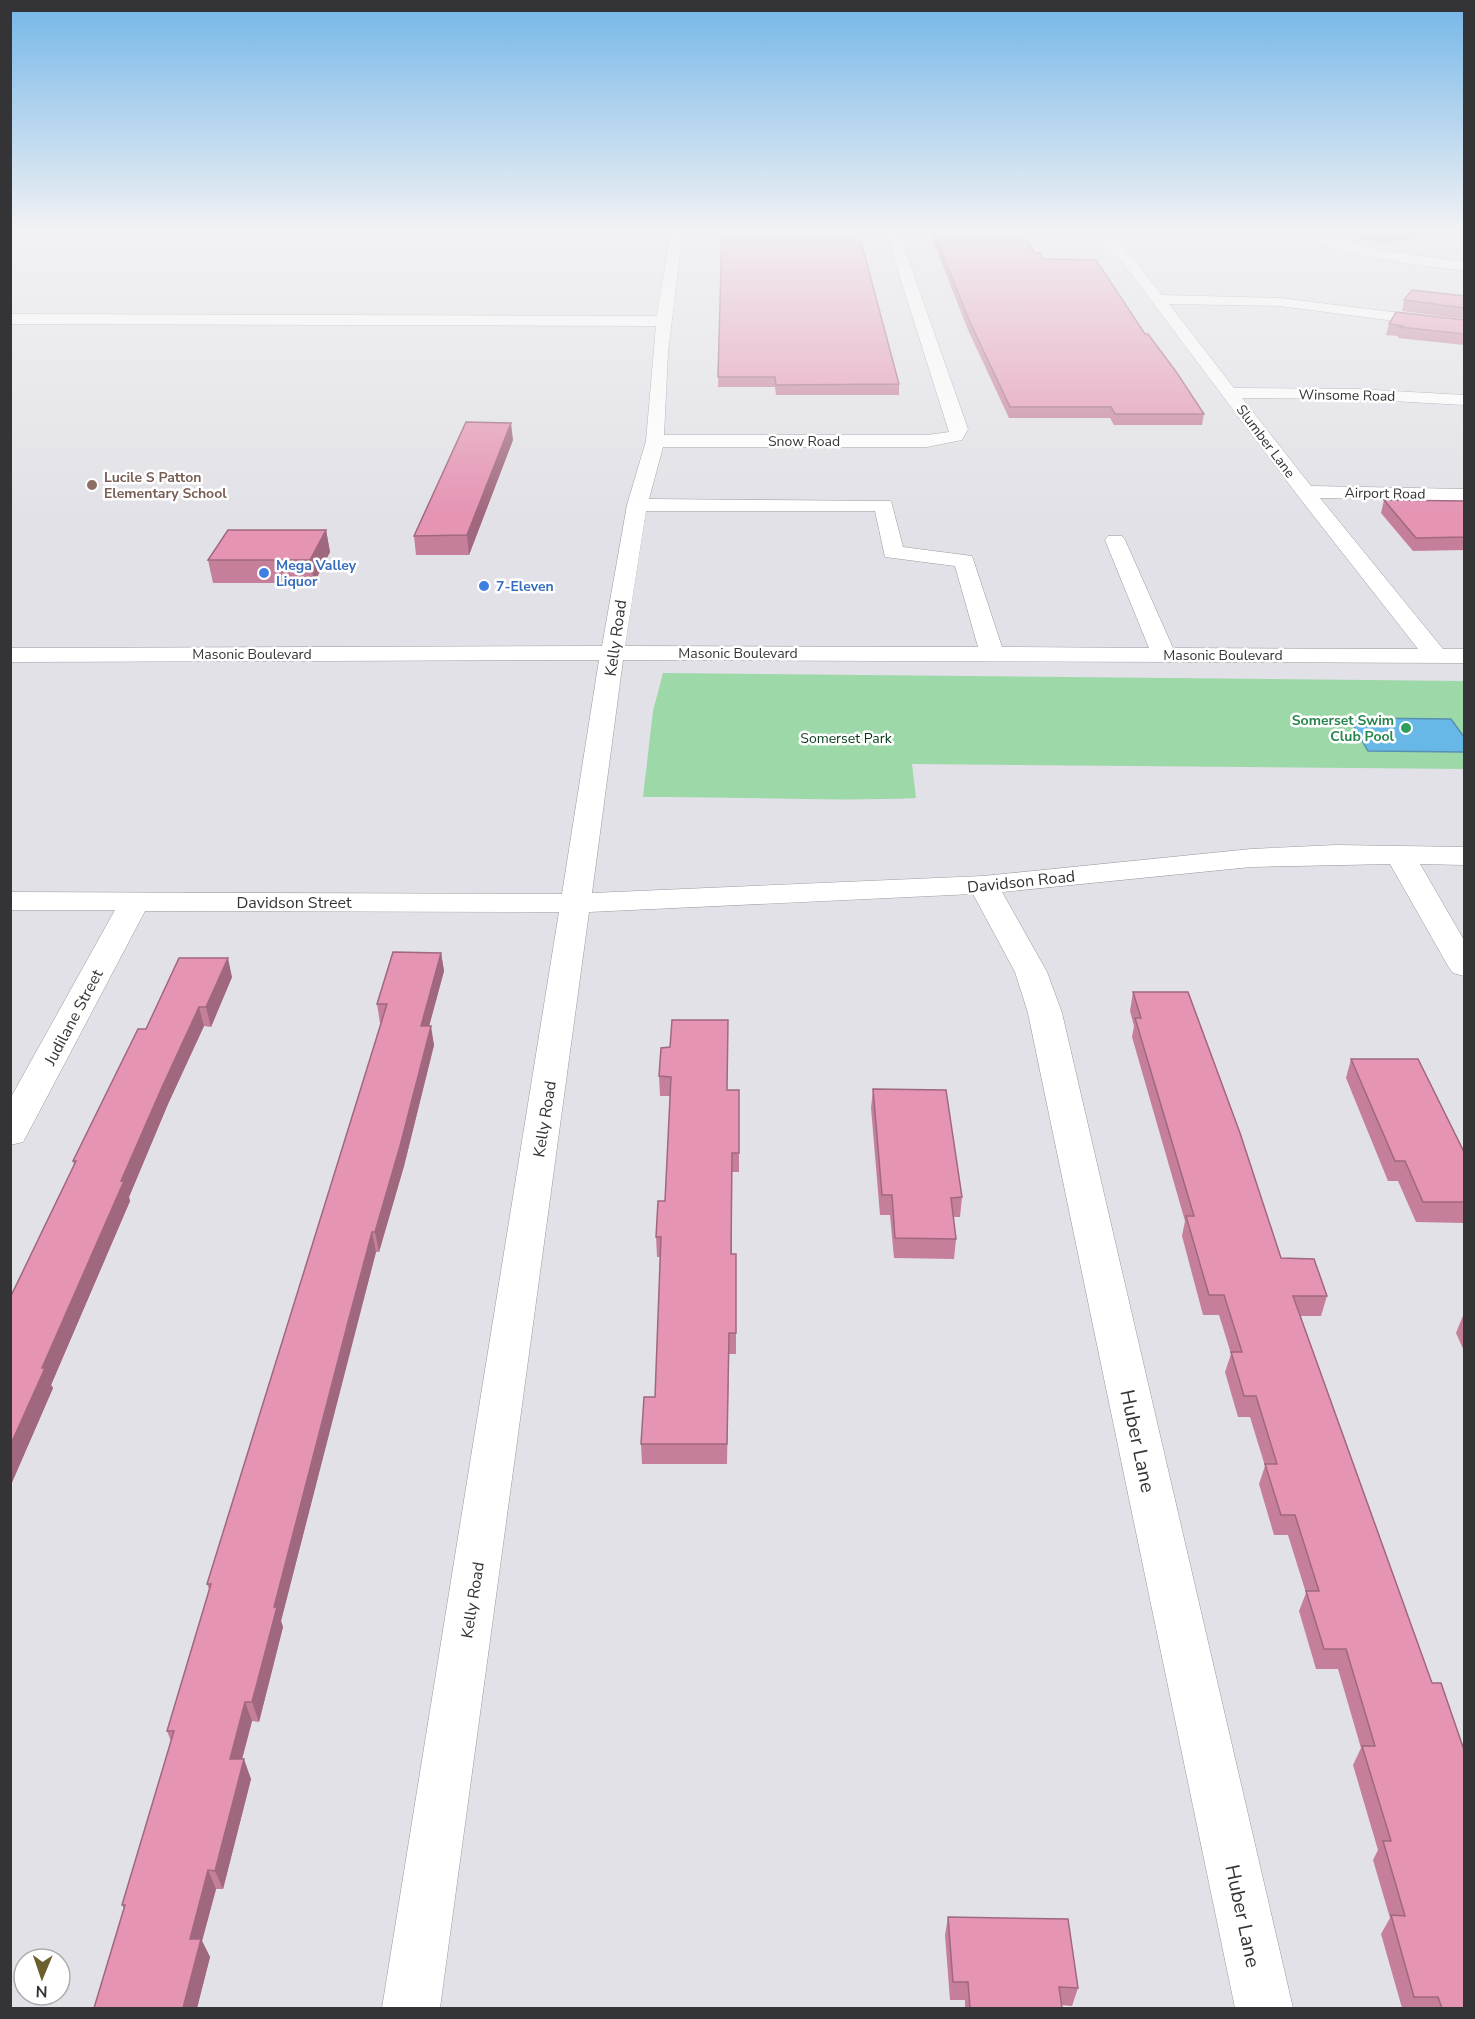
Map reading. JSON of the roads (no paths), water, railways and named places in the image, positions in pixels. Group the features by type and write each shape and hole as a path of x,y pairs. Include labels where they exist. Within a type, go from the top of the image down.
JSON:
{"street":[{"name":"Kelly Road","path":"411,2008 613,653 637,505 655,441 664,324"},
{"name":"Snow Road","path":"655,441 927,441 952,438 959,433 959,429 923,324"},
{"name":"Slumber Lane","path":"1176,324 1305,492 1436,656"},
{"name":"Winsome Road","path":"1229,393 1357,394 1464,400"},
{"name":"Airport Road","path":"1305,492 1464,495"},
{"path":"637,505 884,505 893,552 964,561 992,654"},
{"path":"1115,540 1164,655"},
{"name":"Masonic Boulevard","path":"10,655 613,653 1464,656"},
{"name":"Davidson Road","path":"577,903 983,885 1251,858 1336,854 1464,856"},
{"path":"1400,855 1464,966"},
{"name":"Huber Lane","path":"983,885 1032,972 1045,1014 1264,2008"},
{"name":"Davidson Street","path":"10,901 577,903"},
{"name":"Judilane Street","path":"10,1133 135,901"}],"water":[{"name":"Somerset Swim Club Pool","path":"1349,718 1451,719 1464,737 1464,752 1368,751"}],"place":[{"name":"Lucile S Patton Elementary School","path":"92,485"},
{"name":"Mega Valley Liquor","path":"264,573"},
{"name":"7-Eleven","path":"484,586"},
{"name":"Somerset Swim Club Pool","path":"1406,728"}],"park label":[{"name":"Somerset Park","path":"846,738"}]}
